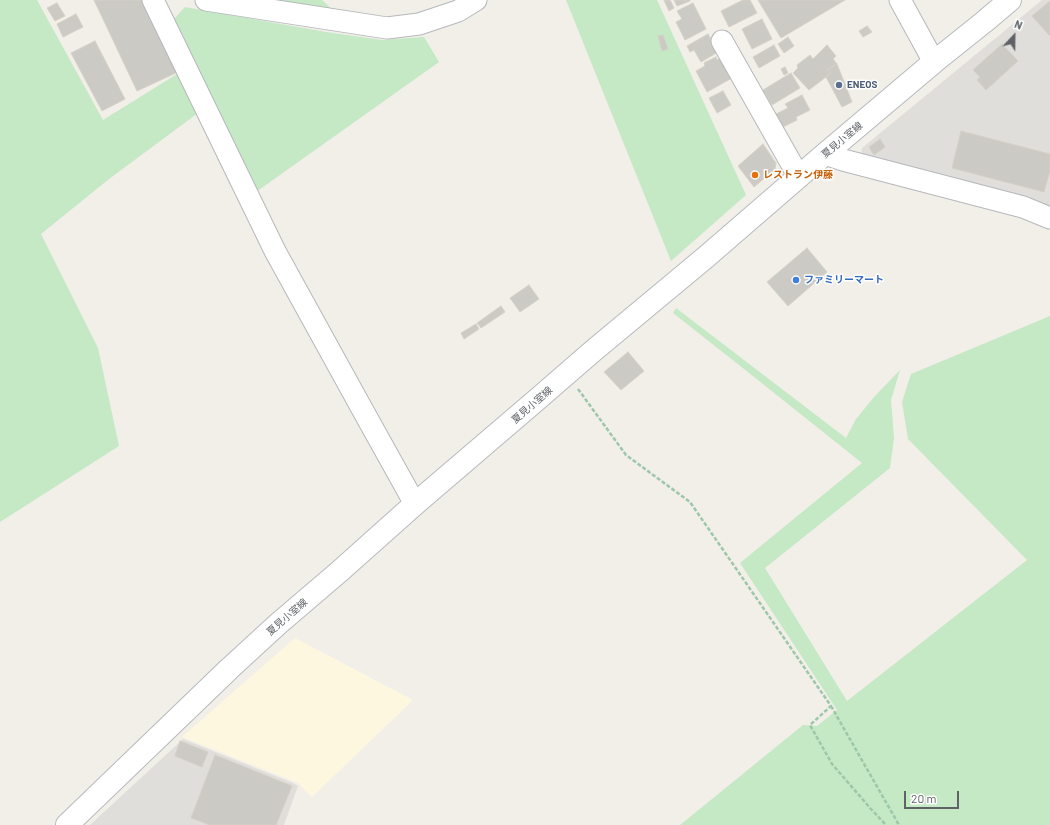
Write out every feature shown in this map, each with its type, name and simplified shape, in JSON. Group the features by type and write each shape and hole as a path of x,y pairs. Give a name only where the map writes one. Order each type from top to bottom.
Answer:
{"main road":[{"name":"夏見小室線","path":"68,825 229,669 415,504 825,154 1010,0"}],"street":[{"path":"153,0 275,251 415,504"},
{"path":"206,0 387,28 419,24 458,12 476,0"},
{"path":"900,0 934,62"},
{"path":"722,41 798,177"},
{"path":"825,154 843,160 1024,206 1050,218"}],"path":[{"path":"566,375 579,389 626,456 690,502 831,706 899,825"},
{"path":"831,706 810,725 832,764 871,810 886,825"}],"shaded area":[{"path":"1042,0 1050,0 1050,208 861,157 862,148"},
{"path":"295,638 413,700 312,797 298,783 182,737"},
{"path":"183,739 298,786 284,825 90,825"}],"green space":[{"path":"0,0 37,0 103,120 177,74 198,113 109,179 41,234 98,348 119,446 0,522"},
{"path":"267,0 322,0 335,12"},
{"path":"566,0 657,0 746,195 671,261"},
{"path":"185,7 326,32 382,40 424,37 439,62 256,192 172,21"},
{"path":"676,308 846,438 856,419 874,397 900,370 891,400 894,438 890,468 765,568 847,701 1027,560 908,439 902,402 911,374 1050,316 1050,825 680,825 803,725 817,726 837,710 740,563 862,463 673,313"}],"building":[{"path":"94,0 144,0 178,72 137,91"},
{"path":"664,0 670,0 674,8 669,11"},
{"path":"674,0 690,0 690,1 677,6"},
{"path":"743,0 750,0 757,13 729,27 721,11"},
{"path":"758,0 845,0 781,38"},
{"path":"1050,1 1050,35 1049,35 1032,16"},
{"path":"57,3 65,16 55,21 47,8"},
{"path":"693,3 706,29 685,40 676,22 682,19 677,11"},
{"path":"76,14 83,27 63,37 57,24"},
{"path":"762,19 772,39 752,49 742,29"},
{"path":"867,26 872,32 863,37 859,31"},
{"path":"708,34 718,52 701,62 694,50 690,52 687,46"},
{"path":"663,35 668,49 662,51 658,36"},
{"path":"788,37 794,46 784,53 778,44"},
{"path":"95,41 125,99 102,111 71,53"},
{"path":"1002,44 1018,61 986,90 977,80 980,77 973,70"},
{"path":"774,45 780,56 759,68 753,57"},
{"path":"827,45 836,56 833,59 837,64 827,70 831,73 809,90 793,73 798,68 797,65 810,55 813,59"},
{"path":"716,57 717,60 721,58 732,78 707,92 696,71 705,66 704,63"},
{"path":"837,64 852,102 842,107 826,77 831,73 827,70"},
{"path":"785,67 788,73 784,75 781,69"},
{"path":"791,73 800,88 772,105 763,90"},
{"path":"723,91 731,105 717,113 709,98"},
{"path":"802,95 810,110 796,117 797,120 783,127 776,114 788,108 785,104"},
{"path":"961,131 1050,154 1050,171 1044,192 952,168"},
{"path":"880,139 885,147 874,155 869,147"},
{"path":"763,144 776,163 775,169 754,187 738,166"},
{"path":"807,248 827,272 788,306 767,282"},
{"path":"529,285 539,299 520,312 510,298"},
{"path":"501,306 505,312 481,328 477,323"},
{"path":"476,324 479,329 464,339 461,333"},
{"path":"628,352 644,371 621,390 604,372"},
{"path":"180,741 208,752 202,767 175,756"},
{"path":"215,755 292,786 276,825 210,825 191,818"}],"place":[{"name":"ENEOS","path":"839,85"},
{"name":"レストラン伊藤","path":"755,175"},
{"name":"ファミリーマート","path":"796,280"}]}
